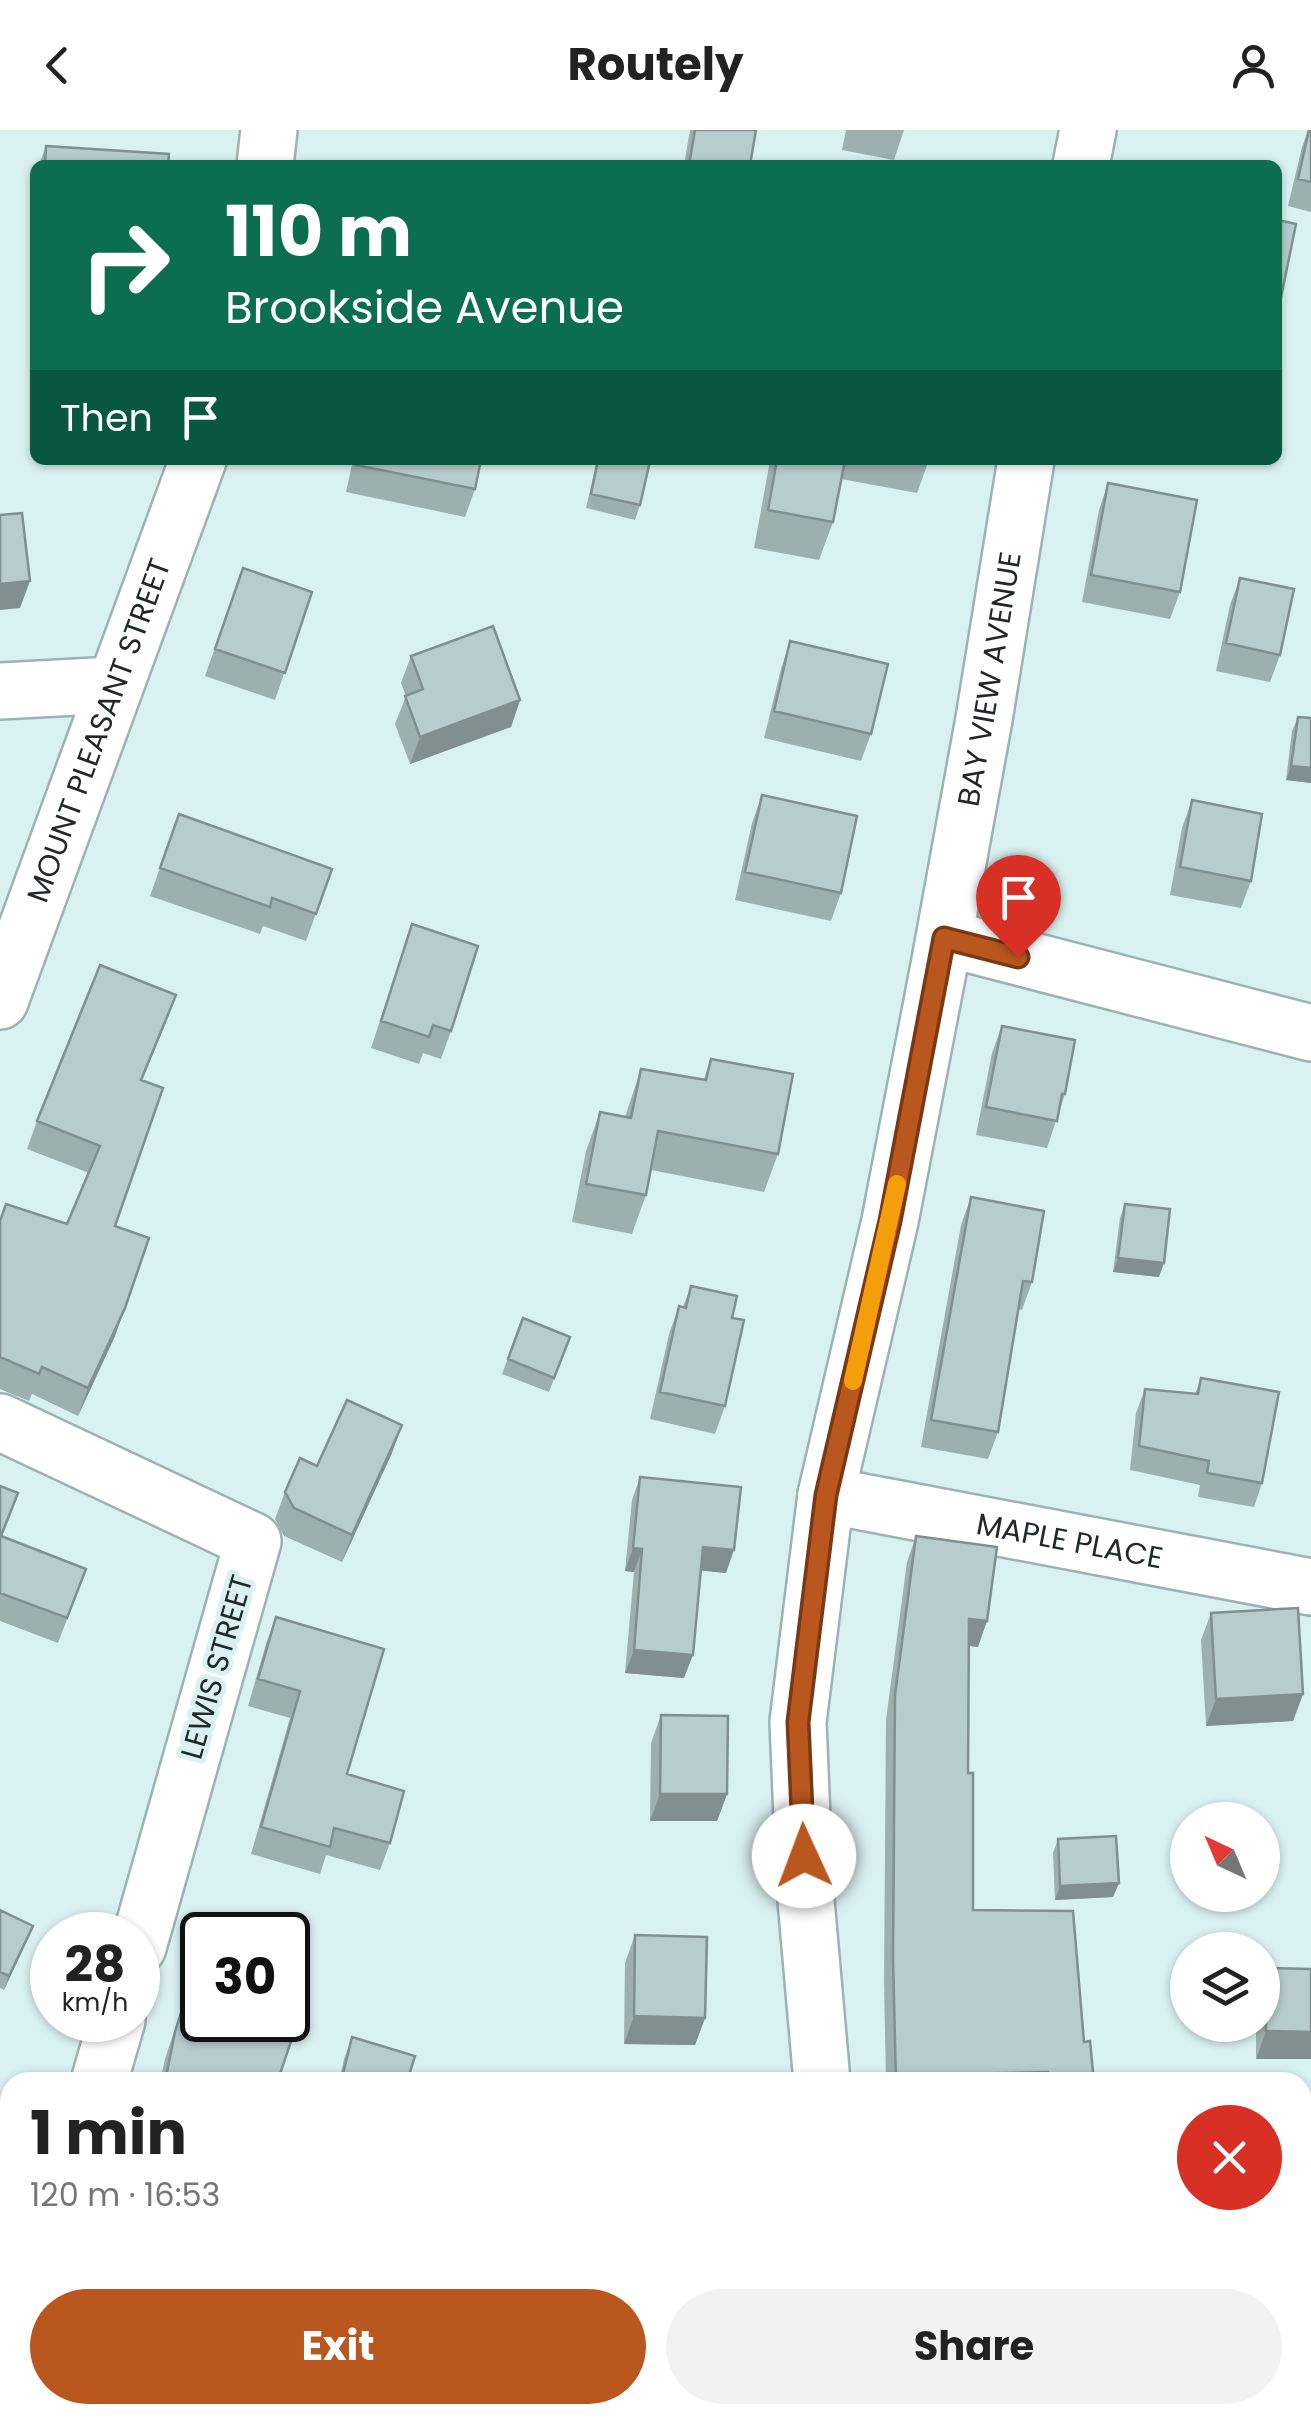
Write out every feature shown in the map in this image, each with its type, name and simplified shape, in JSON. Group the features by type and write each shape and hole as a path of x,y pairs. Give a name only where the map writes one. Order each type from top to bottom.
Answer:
{"street":[{"path":"265,160 269,130"},
{"path":"1082,160 1088,130"},
{"name":"MOUNT PLEASANT STREET","path":"0,1000 196,465"},
{"name":"BAY VIEW AVENUE","path":"821,2072 805,1889 798,1722 826,1495 890,1221 984,719 1025,465"},
{"path":"0,691 114,686"},
{"path":"944,938 1311,1033"},
{"name":"LEWIS STREET","path":"0,1422 253,1541 148,1912"},
{"name":"MAPLE PLACE","path":"826,1495 1311,1587"},
{"path":"102,2072 110,2042"}],"building":[{"path":"695,130 756,130 751,160 690,160"},
{"path":"1311,130 1311,182 1298,179"},
{"path":"46,146 169,154 168,160 45,160"},
{"path":"1282,221 1296,224 1282,292"},
{"path":"356,465 480,465 475,489"},
{"path":"597,465 649,465 640,505 591,494"},
{"path":"776,465 844,465 833,522 768,510"},
{"path":"1108,483 1197,500 1180,592 1091,575"},
{"path":"22,513 30,581 0,584 0,515"},
{"path":"243,568 312,592 285,673 215,649"},
{"path":"1240,578 1294,589 1280,655 1226,643"},
{"path":"493,626 520,700 420,737 405,696 423,689 411,656"},
{"path":"790,641 888,664 871,734 774,711"},
{"path":"1298,717 1311,718 1311,768 1291,766"},
{"path":"762,795 857,816 841,893 745,872"},
{"path":"1192,800 1262,814 1251,881 1180,867"},
{"path":"179,814 332,869 316,914 272,898 270,907 160,868"},
{"path":"412,924 478,946 451,1031 433,1025 429,1037 381,1021"},
{"path":"100,965 176,995 141,1080 163,1088 115,1226 149,1238 125,1308 88,1388 42,1367 39,1374 0,1357 0,1221 6,1204 67,1224 100,1146 37,1121"},
{"path":"1002,1026 1075,1040 1057,1121 986,1107"},
{"path":"711,1059 793,1074 778,1154 658,1131 646,1195 586,1184 600,1112 631,1118 641,1069 706,1080"},
{"path":"971,1197 1044,1211 1032,1282 1023,1281 998,1432 931,1420"},
{"path":"1125,1204 1170,1209 1164,1263 1118,1258"},
{"path":"691,1286 737,1296 732,1318 744,1320 725,1406 660,1392 679,1306 686,1308"},
{"path":"523,1318 570,1337 554,1378 508,1359"},
{"path":"1201,1378 1279,1392 1262,1483 1207,1473 1209,1461 1139,1446 1145,1389 1198,1394"},
{"path":"347,1400 402,1425 352,1535 294,1508 285,1492 300,1458 317,1466"},
{"path":"640,1477 741,1487 734,1550 703,1547 693,1655 634,1650 642,1549 633,1548"},
{"path":"0,1486 18,1493 1,1536 86,1569 67,1618 0,1593"},
{"path":"916,1536 997,1547 987,1621 969,1619 968,1773 973,1773 973,1910 1073,1911 1084,2042 1090,2041 1093,2072 896,2072 895,1695"},
{"path":"1298,1608 1303,1694 1216,1699 1211,1613"},
{"path":"276,1617 384,1649 347,1774 404,1791 390,1843 334,1828 330,1847 261,1827 300,1691 258,1679"},
{"path":"661,1715 728,1716 727,1794 660,1794"},
{"path":"1116,1836 1119,1883 1060,1886 1058,1839"},
{"path":"0,1910 30,1925 30,1932 9,1976 0,1972"},
{"path":"635,1935 707,1937 705,2018 634,2016"},
{"path":"1280,1968 1311,1969 1311,2032 1280,2031"},
{"path":"180,2016 180,2042 291,2042 281,2072 167,2072"},
{"path":"352,2037 415,2056 410,2072 343,2072"}],"slow traffic":[{"path":"853,1381 897,1184"}],"route":[{"path":"804,1856 798,1722 826,1495 890,1221 944,938 1018,957"}]}
